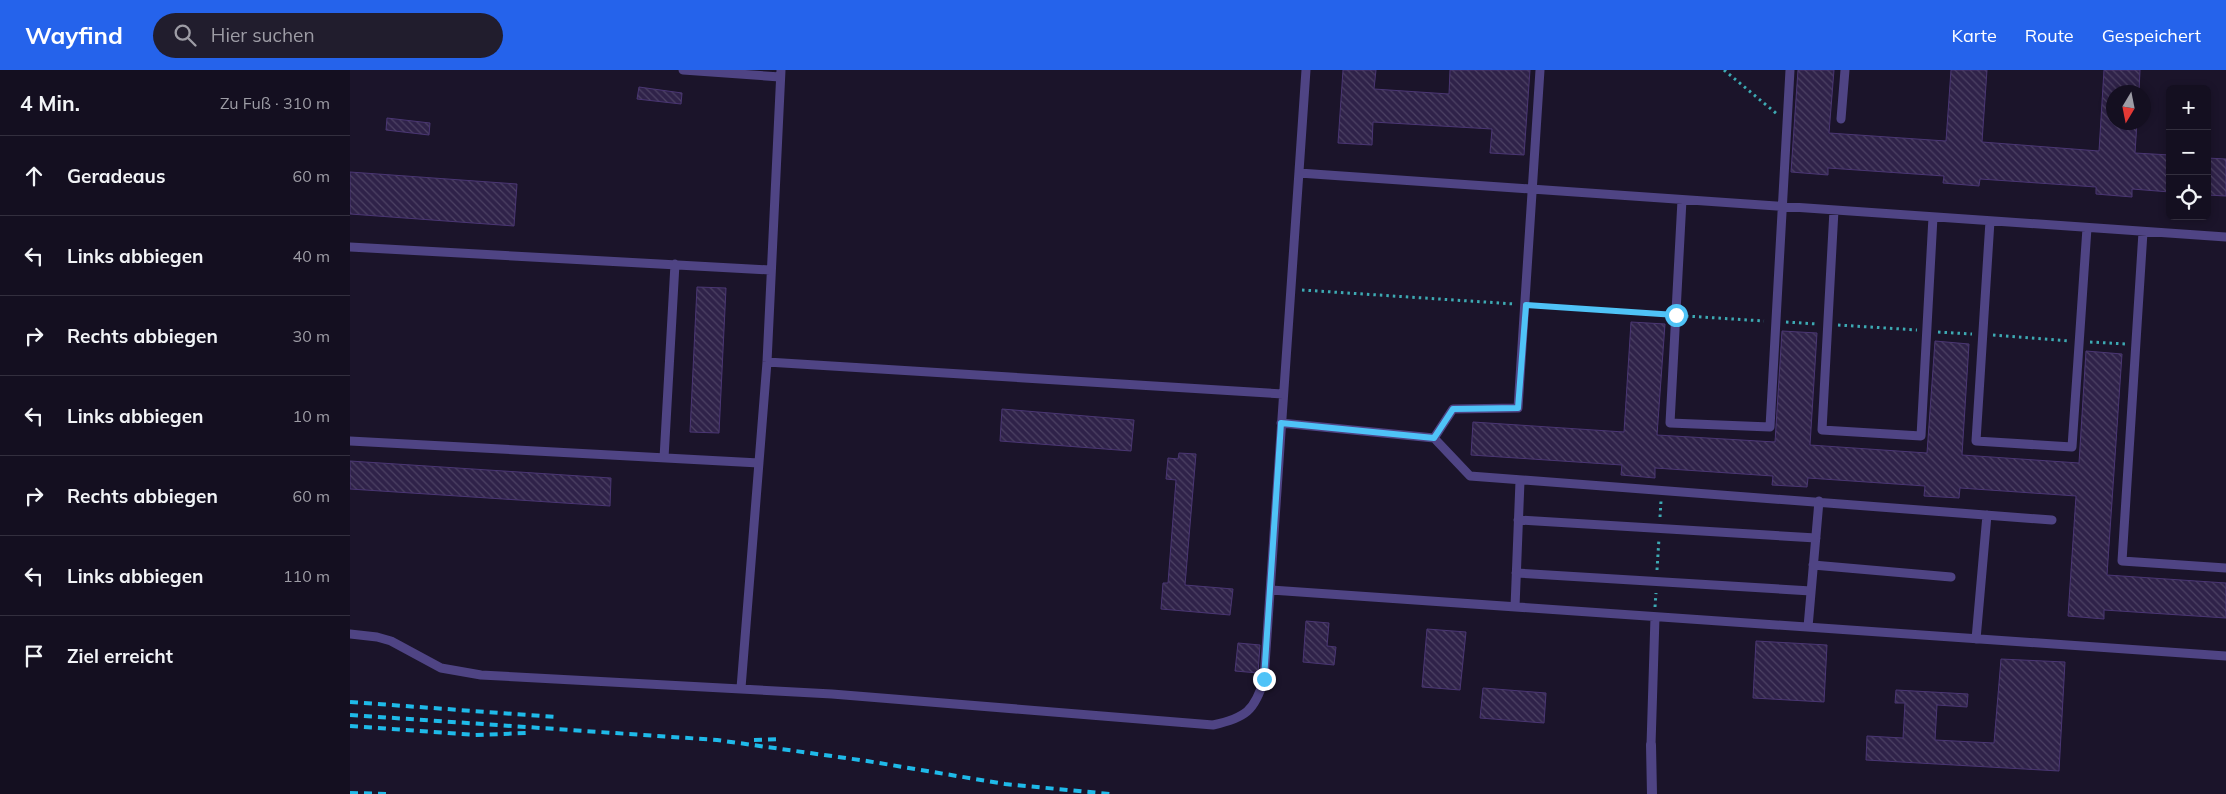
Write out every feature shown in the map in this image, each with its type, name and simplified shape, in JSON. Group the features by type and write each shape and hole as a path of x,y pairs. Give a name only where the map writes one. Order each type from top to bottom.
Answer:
{"street":[{"path":"1651,745 1652,794"}],"lane":[{"path":"683,70 781,74 767,362 741,688"},
{"path":"350,634 377,637 391,641 441,668 460,673 741,688 1213,725 1233,721 1248,711 1259,698 1264,679 1306,70"},
{"path":"1434,438 1453,409 1518,408 1540,70"},
{"path":"1682,200 1670,423 1770,427 1790,70"},
{"path":"1841,119 1845,70"},
{"path":"1300,173 2226,237"},
{"path":"1834,210 1822,430 1921,436 1933,217"},
{"path":"1990,221 1976,441 2072,448 2087,228"},
{"path":"2143,232 2122,561 2226,568"},
{"path":"350,247 770,270"},
{"path":"664,458 675,264"},
{"path":"767,362 1283,394"},
{"path":"1281,423 1434,438 1470,476 2052,520"},
{"path":"350,441 759,463"},
{"path":"1515,607 1520,481"},
{"path":"1808,627 1819,501"},
{"path":"1976,639 1987,515"},
{"path":"1518,520 1816,538"},
{"path":"1813,566 1951,577"},
{"path":"1516,572 1811,591"},
{"path":"1271,590 2226,656"},
{"path":"1651,745 1655,617"}],"path":[{"path":"1724,70 1787,122"},
{"path":"1290,290 2137,345"},
{"path":"1655,617 1662,490"}],"building":[{"path":"1343,70 1376,70 1374,89 1449,94 1450,70 1530,70 1524,155 1490,153 1492,129 1373,122 1372,145 1338,143"},
{"path":"1798,70 1834,70 1829,133 1946,141 1951,70 1987,70 1982,142 2099,151 2104,70 2140,70 2139,85 2106,85 2106,130 2136,130 2135,153 2166,155 2166,192 2132,189 2132,197 2096,194 2096,187 1980,179 1979,186 1943,183 1944,176 1828,168 1828,175 1791,172"},
{"path":"639,87 682,93 681,104 637,99"},
{"path":"387,118 430,123 429,135 386,130"},
{"path":"2211,158 2226,159 2226,196 2211,195"},
{"path":"350,172 517,184 514,226 350,214"},
{"path":"697,287 726,288 719,433 690,432"},
{"path":"1631,322 1665,324 1657,435 1775,442 1782,331 1817,333 1810,445 1927,453 1935,341 1969,344 1962,455 2079,463 2086,351 2122,354 2107,575 2226,583 2226,618 2104,610 2104,619 2068,616 2076,496 1960,488 1959,498 1924,496 1925,486 1808,478 1807,487 1772,485 1773,476 1655,468 1655,478 1621,475 1622,465 1471,455 1473,422 1624,432"},
{"path":"1002,409 1134,420 1131,451 1000,441"},
{"path":"1179,453 1196,454 1185,585 1233,589 1230,615 1161,609 1163,583 1168,583 1176,480 1166,479 1168,458 1178,459"},
{"path":"350,461 611,478 610,506 350,489"},
{"path":"1306,621 1329,623 1327,646 1336,647 1334,665 1303,662"},
{"path":"1427,629 1466,632 1460,690 1422,687"},
{"path":"1756,641 1827,645 1824,702 1753,698"},
{"path":"1238,643 1260,645 1258,673 1235,671"},
{"path":"2001,659 2065,662 2059,771 1866,760 1867,736 1903,738 1905,703 1895,703 1896,690 1968,694 1967,707 1937,705 1935,740 1994,743"},
{"path":"1483,688 1546,693 1544,723 1480,718"}],"railway":[{"path":"350,702 556,717"},
{"path":"350,715 717,740 867,761 1005,784 1110,794"},
{"path":"350,726 475,735 527,733"},
{"path":"754,740 781,739"},
{"path":"350,793 389,794"}],"route":[{"path":"1264,679 1281,423 1379,431 1434,438 1453,409 1518,408 1526,305 1676,315"}]}
